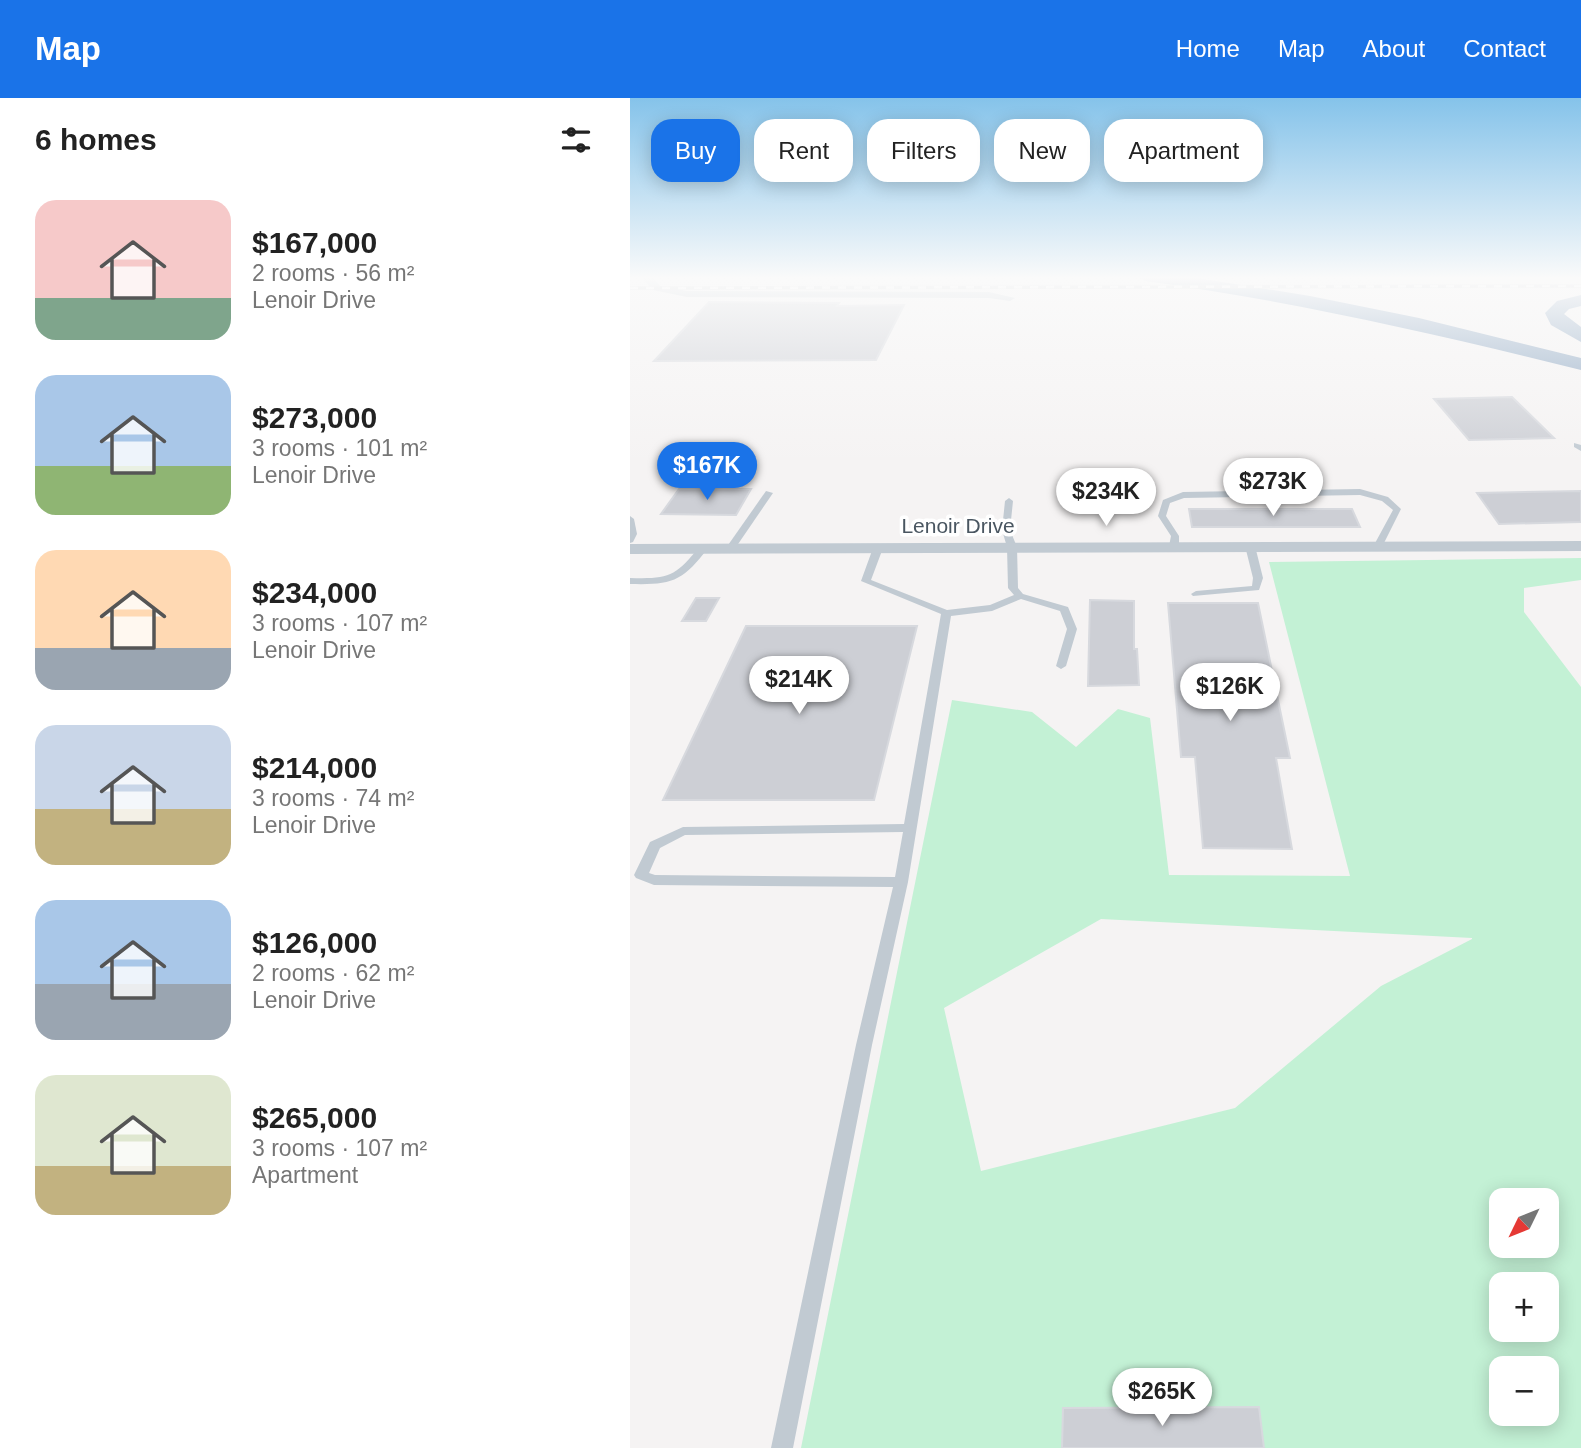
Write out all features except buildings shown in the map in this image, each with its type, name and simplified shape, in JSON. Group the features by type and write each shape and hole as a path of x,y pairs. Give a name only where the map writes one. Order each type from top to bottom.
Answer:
{"highway":[{"path":"1484,339 1581,364"},
{"path":"1549,339 1581,348"}],"street":[{"name":"Lenoir Drive","path":"630,549 1581,546"}],"lane":[{"path":"1174,546 1175,536 1162,516 1166,502 1184,495 1360,492 1385,499 1397,509 1395,519 1383,532 1379,545"},
{"path":"731,548 769,493"},
{"path":"1009,501 1006,530 1012,547 1013,588 1020,596 1064,609 1072,629 1061,666"},
{"path":"630,519 633,534 630,540"},
{"path":"1196,594 1255,588 1258,578 1250,546"},
{"path":"630,581 672,579 685,571 703,548"},
{"path":"878,548 866,581 946,613 992,608 1020,596"},
{"path":"782,1448 864,1045 901,882 946,613"},
{"path":"901,882 654,880 641,875 655,845 682,831 910,828"}],"green space":[{"path":"1581,558 1581,580 1524,588 1524,612 1581,687 1581,1448 801,1448 952,700 1032,712 1076,747 1118,709 1150,718 1169,875 1350,876 1269,562","holes":["1101,919 1472,938 1472,939 1381,986 1235,1108 981,1171 944,1008"]}]}
